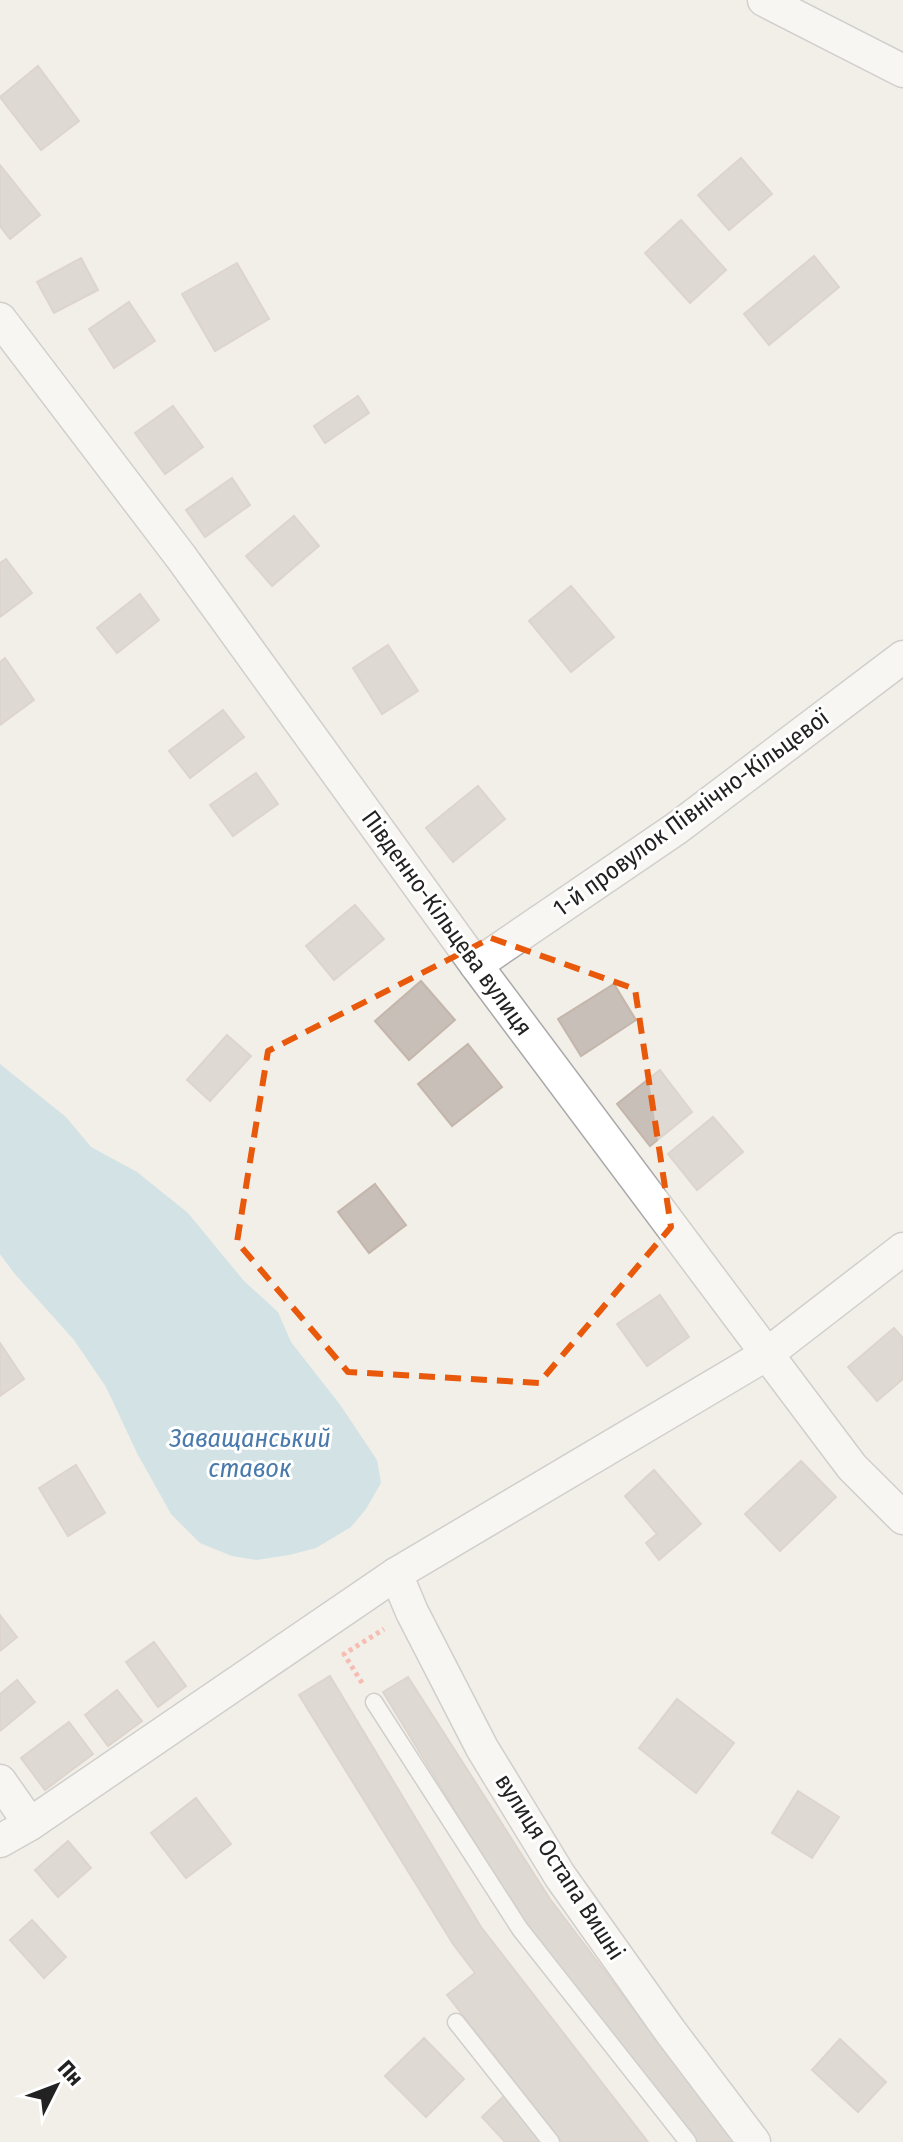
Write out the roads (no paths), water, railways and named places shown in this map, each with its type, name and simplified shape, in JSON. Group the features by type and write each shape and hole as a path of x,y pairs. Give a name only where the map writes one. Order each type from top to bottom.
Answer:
{"street":[{"path":"764,0 903,71"},
{"name":"Південно-Кільцева вулиця","path":"0,319 181,557 476,965 852,1467 903,1518"},
{"name":"1-й провулок Північно-Кільцевої","path":"476,965 677,828 903,657"},
{"path":"0,1841 30,1824 396,1574 767,1354 903,1249"},
{"name":"вулиця Остапа Вишні","path":"396,1574 412,1612 482,1748 560,1876 670,2031 754,2142"},
{"path":"0,1781 30,1824"}],"lane":[{"path":"374,1702 520,1929 688,2142"},
{"path":"456,2022 551,2142"}],"water":[{"name":"Заващанський ставок","path":"0,1064 66,1117 91,1147 137,1172 188,1213 244,1281 278,1312 291,1342 341,1406 377,1460 381,1483 351,1527 316,1548 256,1560 232,1556 200,1543 171,1514 137,1453 106,1387 74,1340 0,1254"}]}
